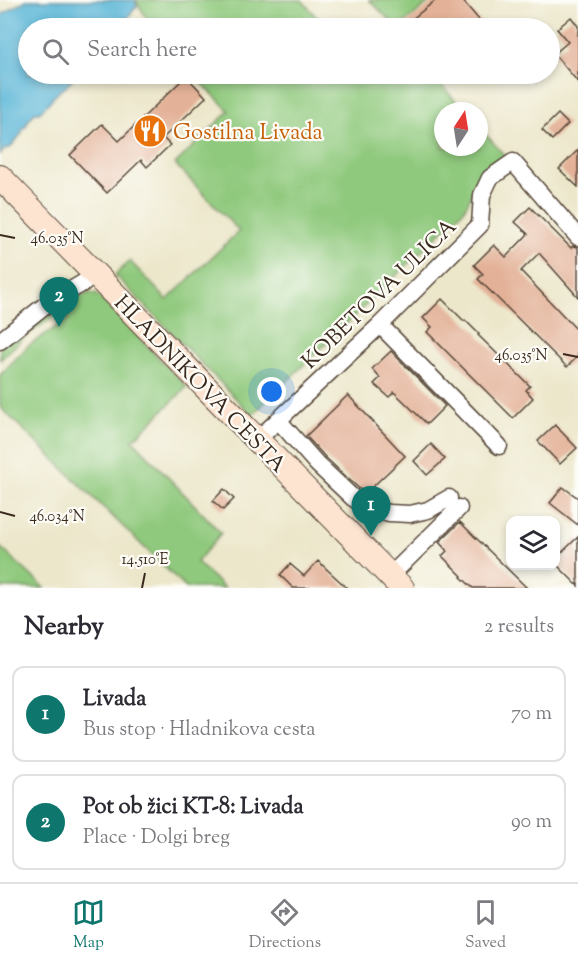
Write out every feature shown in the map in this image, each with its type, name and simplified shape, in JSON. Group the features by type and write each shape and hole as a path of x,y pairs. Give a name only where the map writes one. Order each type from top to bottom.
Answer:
{"main road":[{"name":"HLADNIKOVA CESTA","path":"6,183 396,582"}],"street":[{"name":"KOBETOVA ULICA","path":"257,440 380,325 480,225 482,195 490,178 513,162 578,237"},
{"path":"0,341 44,306 88,280 94,274"},
{"path":"380,325 499,446"},
{"name":"HLADNIKOVA CESTA","path":"278,420 317,464 353,498 369,509 410,514 454,503 396,582"}],"green space":[{"path":"136,0 302,0 317,18 146,18"},
{"path":"369,0 432,0 410,18 388,18"},
{"path":"203,84 440,84 457,102 434,102 434,156 488,156 488,137 507,158 481,175 464,210 252,415 115,275 130,261 167,300 239,231 175,164 229,111"},
{"path":"90,293 97,295 187,387 133,440 221,533 197,562 224,588 186,588 0,407 0,375 28,346 68,319 66,316 71,311 77,297"},
{"path":"57,306 59,307 57,314 23,338 0,360 0,348"},
{"path":"0,547 45,588 0,588"}],"water":[{"path":"26,0 135,0 137,6 128,18 18,18 18,84 68,84 43,109 35,112 10,148 5,149 0,155 0,17"}],"building":[{"path":"436,0 462,0 477,18 414,18"},
{"path":"571,17 578,26 578,82 560,61 560,49 568,42 560,33 560,26"},
{"name":"Gostilna Livada","path":"178,84 194,84 206,97 163,138 170,145 147,167 141,160 107,193 70,155 102,124 119,141"},
{"path":"558,114 568,124 552,140 542,130"},
{"path":"578,150 578,187 559,169"},
{"path":"530,207 571,248 578,247 578,297 539,253 521,271 578,331 578,356 567,367 478,279 483,274 474,265 494,245 506,257 528,234 515,222"},
{"path":"442,299 530,386 526,390 533,398 513,418 427,332 432,327 423,318"},
{"path":"391,351 445,406 427,424 394,392 389,397 374,384 380,378 372,369"},
{"path":"348,395 405,456 365,494 306,436"},
{"path":"555,425 577,448 560,464 538,441"},
{"path":"431,444 445,459 427,475 414,461"},
{"path":"563,487 578,498 578,525 550,503"},
{"path":"224,489 234,499 223,510 213,501"},
{"path":"460,522 506,567 506,570 527,588 473,588 442,556 447,551 439,542"},
{"path":"578,537 578,586 560,568 560,554"},
{"path":"318,561 347,588 293,588 280,575 290,564 304,576"}],"place":[{"name":"Gostilna Livada","path":"150,131"},
{"name":"Pot ob žici KT-8: Livada","path":"59,327"},
{"name":"Livada","path":"371,536"}]}
